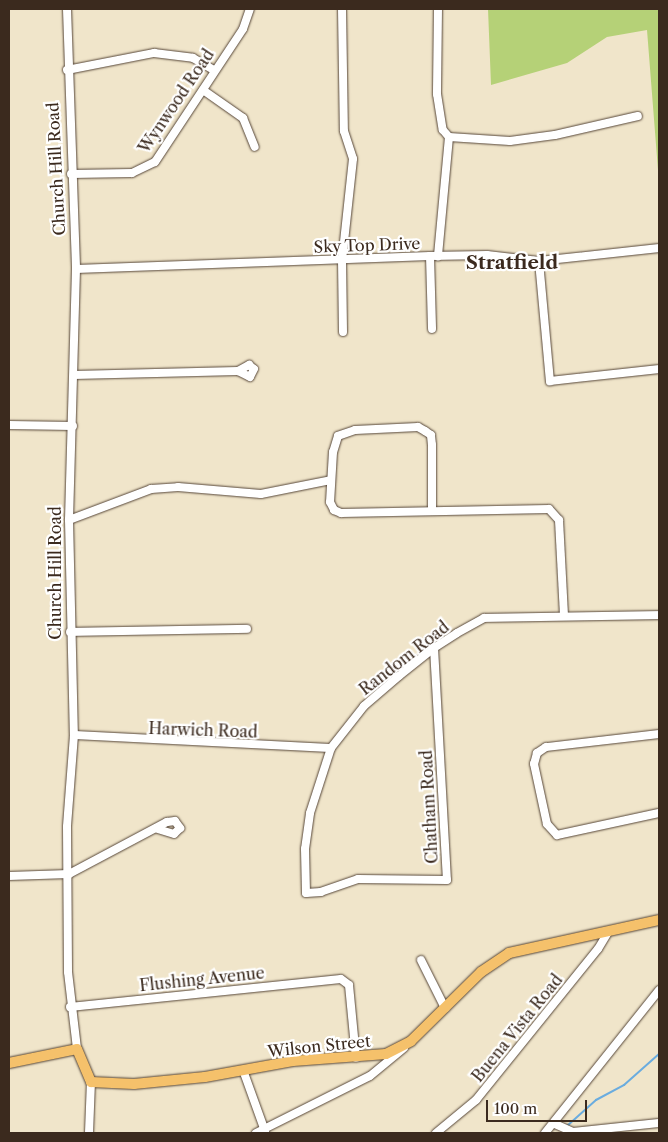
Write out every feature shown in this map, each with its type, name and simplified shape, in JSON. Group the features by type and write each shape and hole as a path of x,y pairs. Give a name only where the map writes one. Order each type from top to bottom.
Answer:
{"main road":[{"name":"Wilson Street","path":"92,1082 157,1082 293,1061 356,1058 386,1054 411,1042 481,972 509,953 659,920"},
{"path":"9,1063 77,1049"},
{"name":"Church Hill Road","path":"77,1049 92,1082"}],"street":[{"name":"Church Hill Road","path":"67,9 67,70 76,268 69,520 70,632 74,735 67,796 70,1007 77,1049"},
{"name":"Wynwood Road","path":"71,174 132,174 155,162 203,90 214,70 243,29 250,9"},
{"path":"342,9 344,131 353,158 342,260 343,332"},
{"path":"438,9 437,94 443,130 449,137 510,141 555,135 638,116"},
{"path":"67,70 154,53 193,58 214,70"},
{"path":"203,90 243,118 255,147"},
{"path":"432,329 434,256 449,137"},
{"name":"Sky Top Drive","path":"76,268 487,255 539,261 659,248"},
{"path":"539,261 550,381 659,369"},
{"path":"74,375 238,371"},
{"path":"9,426 73,426"},
{"path":"432,511 431,435 418,427 355,430 338,436 334,444 330,502 334,510 341,513 354,516 432,511 549,509 560,520 564,615"},
{"path":"69,520 152,489 178,487 261,494 331,480"},
{"name":"Random Road","path":"306,893 305,850 310,813 331,748 364,706 434,648 484,618 564,615 659,615"},
{"path":"70,632 247,629"},
{"name":"Chatham Road","path":"306,893 321,892 358,879 447,880 434,648"},
{"path":"659,734 546,747 537,753 534,764 546,824 557,835 659,813"},
{"name":"Harwich Road","path":"74,735 331,748"},
{"path":"9,876 69,874 134,838 158,829"},
{"name":"Buena Vista Road","path":"436,1133 460,1116 482,1093 598,949 610,931"},
{"path":"421,960 445,1008"},
{"name":"Flushing Avenue","path":"70,1007 337,978 347,981 349,985 356,1058"},
{"path":"544,1133 558,1125 659,990"},
{"path":"256,1133 265,1131 370,1076 411,1042"},
{"path":"243,1070 265,1131"},
{"name":"Church Hill Road","path":"89,1133 92,1082"},
{"path":"558,1125 573,1132 659,1123"}],"green space":[{"path":"488,9 659,9 659,183 647,30 607,37 567,63 491,85"}],"waterway":[{"path":"567,1126 596,1100 624,1085 659,1054"}],"district":[{"name":"Stratfield","path":"512,263"}]}
